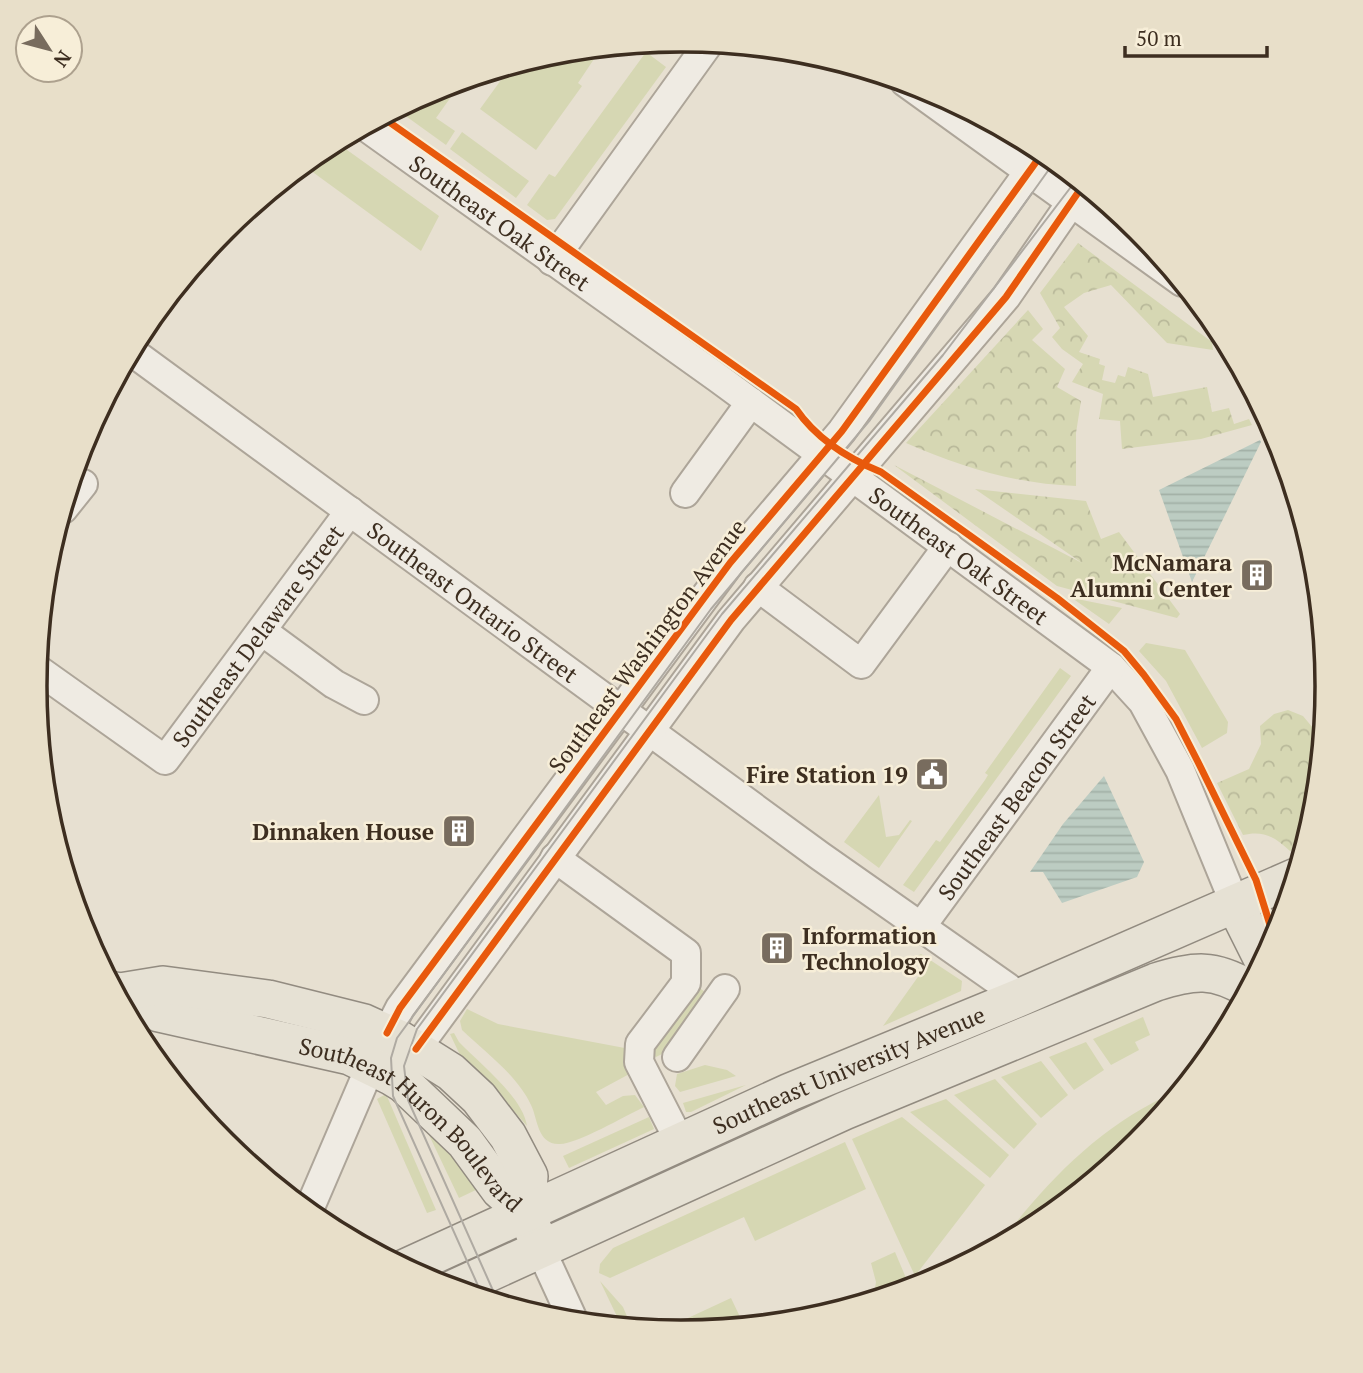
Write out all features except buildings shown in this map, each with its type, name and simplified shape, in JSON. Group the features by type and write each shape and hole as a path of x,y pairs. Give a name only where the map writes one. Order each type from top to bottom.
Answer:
{"main road":[{"name":"Southeast University Avenue","path":"417,1262 790,1092 1021,998 1241,916 1283,886"},
{"path":"1073,1018 1143,968 1197,943 1241,916 1274,910"},
{"name":"Southeast Oak Street","path":"1241,916 1258,950"},
{"name":"Southeast University Avenue","path":"467,1283 844,1111 1156,982 1187,972 1211,972 1241,985"},
{"name":"Southeast Huron Boulevard","path":"128,997 159,1013 268,1035 350,1056 391,1049 451,1072 470,1090 508,1136 529,1176 526,1213"},
{"name":"Southeast Huron Boulevard","path":"391,1049 404,1084 465,1142 500,1190 526,1213"},
{"path":"526,1213 540,1248"}],"street":[{"path":"552,261 702,53"},
{"path":"980,127 1036,162 1130,238"},
{"name":"Southeast Oak Street","path":"373,132 751,402 1111,667 1143,702 1180,770 1241,916"},
{"name":"Southeast Washington Avenue","path":"391,1049 400,1007 730,563 822,455 1036,162"},
{"name":"Southeast Washington Avenue","path":"313,1203 391,1049 555,858 758,587 1006,297 1078,194"},
{"name":"Southeast Ontario Street","path":"139,357 920,928 1021,998"},
{"path":"685,493 751,402"},
{"path":"79,489 83,484"},
{"name":"Southeast Delaware Street","path":"48,676 165,760 350,511"},
{"path":"758,587 861,664 948,546"},
{"path":"262,631 334,684 364,700"},
{"name":"Southeast Beacon Street","path":"920,928 1111,667"},
{"path":"555,858 686,953 686,983 640,1044 639,1062 680,1142"},
{"path":"677,1057 725,989"},
{"path":"540,1248 569,1311"}],"green space":[{"path":"645,54 666,67 555,219 547,220 527,205 549,174 555,177"},
{"path":"594,59 578,83 582,86 536,150 480,109 502,79 558,64"},
{"path":"451,96 436,118 455,131 446,145 406,116"},
{"path":"462,132 529,181 516,198 450,149"},
{"path":"345,149 439,216 421,251 312,171"},
{"path":"1078,243 1212,342 1213,350 1167,343 1111,285 1084,293 1064,307 1088,336 1079,352 1100,359 1099,364 1105,366 1102,380 1115,383 1118,375 1125,377 1128,367 1148,374 1153,397 1207,387 1212,412 1229,408 1234,424 1249,419 1252,425 1201,439 1122,449 1120,421 1099,419 1103,394 1072,382 1083,364 1062,349 1052,337 1060,328 1040,293"},
{"path":"1028,310 1043,329 1032,340 1065,369 1057,387 1081,401 1076,433 1076,486 1032,482 989,473 906,443"},
{"path":"894,465 1082,563 975,489 1086,501 1101,539 1119,532 1180,614 1177,618 1057,586"},
{"path":"1072,598 1122,608 1109,624"},
{"path":"1146,643 1185,650 1228,722 1227,733 1202,748 1166,681 1139,651"},
{"path":"1060,668 1071,676 914,892 903,885 936,840 940,842 985,780 988,775 985,773"},
{"path":"1288,710 1303,716 1314,729 1304,810 1294,849 1290,851 1268,836 1257,833 1243,835 1217,783 1249,769 1261,744 1260,726 1274,714"},
{"path":"879,795 886,837 899,835 910,820 912,821 879,868 844,842"},
{"path":"921,954 962,981 961,991 883,1026 925,967 913,958"},
{"path":"697,986 709,995 668,1051 656,1057 652,1054 654,1042"},
{"path":"467,1009 498,1024 630,1049 633,1072 596,1092 606,1105 623,1096 635,1095 644,1107 568,1143 552,1143 543,1136 531,1105 518,1084 462,1030 460,1021"},
{"path":"1143,1017 1150,1035 1135,1042 1139,1050 1111,1065 1093,1039"},
{"path":"454,1033 459,1042 509,1092 524,1115 527,1126 481,1074 460,1055 450,1034"},
{"path":"1086,1042 1104,1070 1074,1090 1049,1057"},
{"path":"1041,1061 1068,1095 1041,1118 1001,1077"},
{"path":"705,1065 727,1070 736,1076 680,1092 675,1086 677,1074"},
{"path":"995,1079 1037,1124 1014,1149 954,1095"},
{"path":"746,1085 691,1112 686,1112 683,1103"},
{"path":"386,1094 436,1210 427,1213 377,1099"},
{"path":"1164,1097 1100,1163 1068,1190 1012,1228 1071,1162 1092,1143"},
{"path":"946,1099 1009,1155 990,1178 910,1112"},
{"path":"418,1112 480,1188 459,1198"},
{"path":"649,1117 654,1129 569,1168 563,1156"},
{"path":"902,1117 985,1185 916,1275 915,1276 852,1139"},
{"path":"845,1142 866,1189 755,1241 744,1217 610,1278 599,1273 600,1264 613,1248"},
{"path":"895,1252 906,1279 875,1290 876,1282 871,1263"},
{"path":"600,1281 623,1307 628,1318 617,1317"},
{"path":"731,1298 740,1317 723,1319 682,1321"}],"shaded area":[{"path":"1260,440 1261,442 1192,582 1159,490"},
{"path":"1104,776 1144,862 1137,877 1062,903 1043,872 1030,872 1063,824"}],"tram line":[{"path":"479,1287 393,1096 391,1058 397,1038 711,609 870,420 1049,170"},
{"path":"494,1292 408,1100 404,1066 417,1029 722,614 943,355 1072,186"}],"cycle path":[{"path":"391,123 796,409 804,420 834,447 881,472 1057,598 1124,651 1176,719 1256,880 1269,923"},
{"path":"387,1033 400,1008 730,563 842,431 1037,161"},
{"path":"416,1049 731,620 1006,297 1079,192"}],"place":[{"name":"McNamara Alumni Center","path":"1257,575"},
{"name":"Fire Station 19","path":"932,774"},
{"name":"Dinnaken House","path":"459,831"},
{"name":"Information Technology","path":"777,948"}]}
